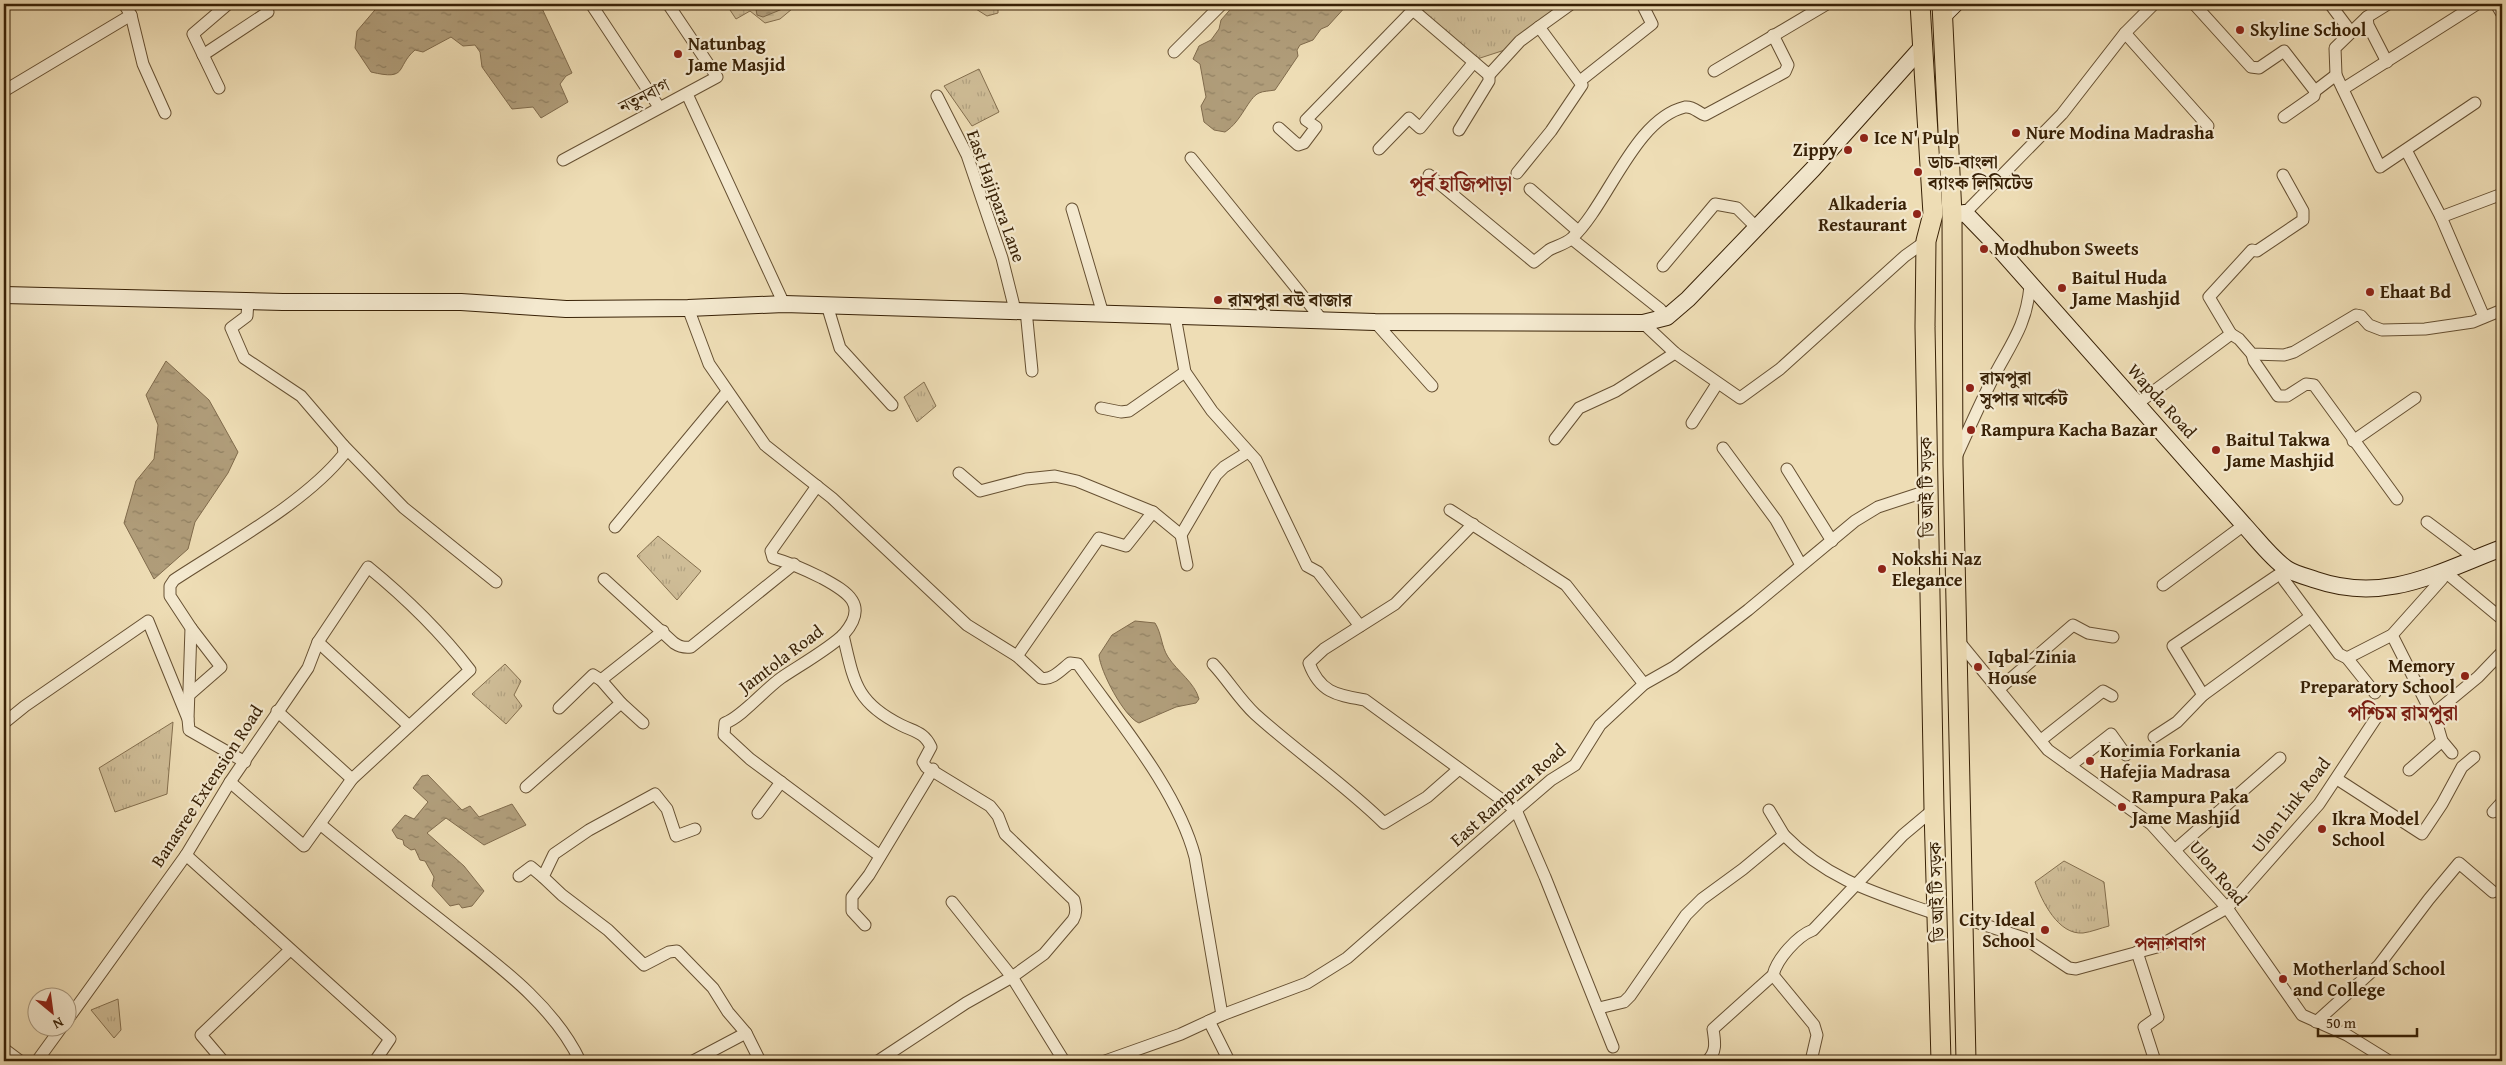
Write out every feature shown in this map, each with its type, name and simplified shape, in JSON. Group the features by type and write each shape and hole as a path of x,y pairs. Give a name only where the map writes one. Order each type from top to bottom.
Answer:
{"main road":[{"name":"ডি আই টি সড়ক","path":"1920,4 1933,214 1926,241 1927,491 1941,1061"},
{"name":"ডি আই টি সড়ক","path":"1947,8 1958,214 1953,464 1966,1061"},
{"path":"1933,214 1958,214"},
{"path":"1939,945 1964,944"}],"street":[{"path":"124,4 131,15 143,64 164,113"},
{"path":"219,88 193,34 228,4"},
{"path":"591,4 659,107"},
{"name":"নতুনবাগ","path":"563,160 717,76 668,4"},
{"path":"1174,52 1222,4"},
{"path":"1459,130 1489,81 1489,75 1520,41 1571,4"},
{"path":"1580,81 1652,24 1642,4"},
{"path":"1714,71 1827,4"},
{"path":"1958,214 2062,114 2125,33 2154,4"},
{"path":"2194,4 2251,67 2260,68 2284,51 2315,91"},
{"path":"2330,4 2351,32"},
{"path":"2388,4 2366,17 2335,48 2336,75 2380,167 2475,103"},
{"path":"2343,88 2477,4"},
{"path":"2496,4 2502,14"},
{"path":"1279,128 1298,145 1304,142 1316,127 1306,120 1413,10 1489,75"},
{"path":"203,55 268,12"},
{"path":"4,91 131,15"},
{"path":"2366,17 2368,25 2387,62"},
{"path":"1517,173 1551,131 1582,85 1539,27"},
{"path":"2125,33 2208,126"},
{"path":"1429,175 1534,262 1549,250 1575,235 1604,198 1624,160 1652,128 1667,116 1685,107 1697,109 1705,115 1785,72 1788,65 1773,35"},
{"path":"4,295 248,301 461,302 566,309 688,308 784,304 1323,321 1643,323 1667,317 1688,299 1813,168 1924,45"},
{"path":"1380,149 1409,118 1420,128 1474,62"},
{"path":"2284,117 2314,96 2315,91 2336,75"},
{"path":"687,94 784,304"},
{"name":"East Hajipara Lane","path":"937,96 973,171 1020,310 1032,371"},
{"path":"2406,150 2441,217 2484,317"},
{"path":"1191,158 1323,321"},
{"path":"2283,175 2303,211 2303,220 2257,251 2252,250 2208,297 2235,336 2252,354 2254,361 2278,396 2287,396 2306,384 2314,385 2353,441 2397,498"},
{"path":"1530,189 1575,235 1667,317"},
{"path":"2441,217 2502,194"},
{"path":"1663,266 1715,204 1736,208 1756,227"},
{"path":"1072,209 1103,314"},
{"name":"Wapda Road","path":"1958,214 2030,286 2138,403 2244,525 2287,569 2333,586 2368,590 2395,587 2444,571 2502,548"},
{"path":"1643,323 1674,353 1740,398 1780,369 1905,256 1926,241"},
{"path":"1953,464 1991,383 2018,336 2028,306 2030,286"},
{"path":"248,301 247,316 230,328 244,358 301,396 343,445 404,508 496,582"},
{"path":"827,305 840,348 892,405"},
{"path":"688,308 701,348 727,392 765,445 817,486 967,626 1017,656 1041,678 1046,679 1070,663 1078,664 1170,797 1190,836 1222,1014"},
{"path":"2252,354 2284,355 2294,352 2356,315 2361,316 2370,325 2382,330 2454,326 2502,310"},
{"path":"1174,316 1185,372 1212,411 1256,460 1307,566 1318,572 1360,626"},
{"path":"1375,322 1432,386"},
{"path":"2138,403 2235,336"},
{"path":"1556,439 1579,408 1616,390 1674,353"},
{"path":"1101,408 1121,412 1128,411 1185,372"},
{"path":"1692,423 1717,384"},
{"path":"615,527 727,392"},
{"path":"2353,441 2414,398"},
{"path":"190,694 221,667 191,628 170,596 170,586 174,580 297,499 336,464 344,454 343,445"},
{"path":"1723,448 1776,520 1801,565"},
{"path":"1181,535 1216,475 1224,467 1248,452"},
{"path":"1787,469 1832,541"},
{"path":"959,473 980,491 1026,479 1056,476 1077,481 1153,512 1181,535 1187,565"},
{"name":"Jamtola Road","path":"817,486 771,551 773,558 794,564 845,590 854,601 855,616 843,635 765,689 733,720 725,723 724,735 782,782 880,856"},
{"name":"East Rampura Road","path":"1105,1061 1180,1034 1222,1014 1307,982 1347,958 1551,780 1575,765 1600,725 1644,684 1674,667 1855,521 1878,507 1927,491"},
{"path":"1450,510 1566,585 1579,599 1644,684"},
{"path":"1017,656 1099,538 1126,546 1153,512"},
{"path":"2427,522 2475,558"},
{"path":"1473,524 1396,604 1316,655 1309,663 1321,685 1337,696 1366,700 1516,810 1599,1008 1613,1047"},
{"path":"2163,585 2244,525"},
{"path":"604,579 680,647 691,647 794,564"},
{"name":"Banasree Extension Road","path":"78,1005 186,855 230,782 308,668 318,642 368,568 396,589 424,617 470,670 408,725"},
{"path":"2287,569 2284,580 2310,618 2339,654 2347,658 2375,693"},
{"path":"2203,695 2173,646 2287,569"},
{"path":"2347,658 2392,635 2442,579 2444,571 2502,619"},
{"path":"2154,737 2176,722 2203,695 2310,618"},
{"path":"4,723 25,706 148,621 188,719"},
{"path":"2000,688 2042,654 2073,625 2088,633 2112,637"},
{"path":"191,628 189,730 198,737 245,762"},
{"path":"601,680 663,631"},
{"path":"843,635 854,682 862,696 875,710 927,737 931,747 923,762 926,767 990,806 998,816 1004,834 1074,900 1076,914 1044,954 878,1061"},
{"path":"2392,635 2432,715 2442,741 2452,753"},
{"name":"Ulon Road","path":"1956,638 2000,688 2048,750 2152,824 2176,850 2227,908 2302,1015 2347,1035 2374,1058 2389,1061"},
{"path":"230,782 304,846 352,778 408,725 318,642"},
{"path":"2432,715 2478,677 2502,652"},
{"path":"1214,664 1238,696 1255,714 1295,749 1352,792 1384,823 1427,797 1459,769"},
{"path":"559,708 592,674 601,680 621,703 643,723"},
{"path":"2041,740 2103,690 2112,696"},
{"path":"526,787 621,703"},
{"path":"277,711 352,778"},
{"name":"Ulon Link Road","path":"1964,918 2024,938 2069,968 2076,969 2157,947 2227,908 2283,846 2337,779 2376,718"},
{"path":"2070,766 2111,734 2126,755"},
{"path":"2409,770 2442,741"},
{"path":"2337,779 2422,834 2462,767 2474,757"},
{"path":"2176,850 2280,758"},
{"path":"865,925 852,911 852,897 918,797 932,770"},
{"path":"758,813 782,782"},
{"path":"543,877 554,854 589,830 655,794 667,809 676,836 695,829"},
{"path":"2493,812 2502,802"},
{"path":"1707,1061 1713,1056 1715,1047 1714,1029 1773,975 1776,964 1806,933 1813,930 1903,835 1934,809"},
{"path":"1769,810 1784,835 1812,860 1854,885 1938,915"},
{"path":"320,824 504,971 546,1012 572,1045 580,1061"},
{"path":"1599,1008 1624,1002 1686,915 1702,899 1743,869 1784,835"},
{"path":"186,855 390,1038 375,1061"},
{"path":"2316,1022 2379,965 2429,899 2459,864 2493,892"},
{"path":"519,876 531,867 562,895 608,930 644,965 669,952 677,951 713,988 728,1012 746,1033 760,1061"},
{"path":"952,902 1012,976 1064,1061"},
{"path":"223,1061 201,1035 290,950"},
{"path":"2137,952 2158,1018 2144,1027 2155,1061"},
{"path":"1773,975 1814,1025 1817,1035 1811,1061"},
{"path":"1208,1021 1229,1061"},
{"path":"693,1061 746,1033"},
{"path":"37,1061 54,1038"},
{"path":"4,1049 20,1061"}],"green space":[{"path":"726,4 755,4 756,10 798,4 780,19 765,23 750,11 736,19"},
{"path":"968,4 998,4 998,13 987,16"},
{"path":"1425,4 1578,4 1517,46 1471,61 1423,12"},
{"path":"979,69 999,112 972,126 944,86"},
{"path":"924,382 936,406 917,422 904,397"},
{"path":"658,536 701,571 677,600 637,556"},
{"path":"505,664 521,681 514,695 522,706 506,724 472,694"},
{"path":"173,722 167,794 115,812 99,768"},
{"path":"2064,861 2104,882 2109,926 2083,933 2074,932 2066,929 2052,915 2035,882"},
{"path":"118,999 121,1030 114,1038 91,1010"}],"water":[{"path":"380,4 540,4 572,73 566,76 560,84 568,102 541,118 533,107 512,109 482,67 480,52 475,45 463,46 451,37 423,52 415,50 400,71 396,73 391,75 371,72 355,48 357,31"},
{"path":"755,4 792,5 763,17 757,15"},
{"path":"1235,4 1348,4 1328,26 1321,29 1313,40 1300,45 1297,50 1298,56 1275,90 1261,92 1255,96 1236,122 1225,132 1214,130 1204,122 1201,106 1206,97 1200,64 1193,59 1199,46 1211,40 1219,29 1221,20"},
{"path":"166,361 209,400 238,452 228,473 195,522 188,549 154,579 124,523 136,481 154,459 158,425 146,395"},
{"path":"1135,621 1155,623 1168,657 1197,693 1199,699 1196,703 1176,707 1139,723 1133,719 1120,703 1108,682 1099,655 1112,635"},
{"path":"428,775 462,810 470,806 479,817 512,804 526,825 484,845 446,818 427,833 464,866 484,891 472,906 462,908 459,904 450,906 432,886 434,877 425,861 420,860 415,849 411,850 404,845 403,840 397,838 392,830 405,815 414,819 428,802 413,788 422,776"}],"place":[{"name":"Skyline School","path":"2240,30"},
{"name":"Natunbag Jame Masjid","path":"678,54"},
{"name":"Nure Modina Madrasha","path":"2016,133"},
{"name":"Ice N' Pulp","path":"1864,138"},
{"name":"Zippy","path":"1848,150"},
{"name":"ডাচ-বাংলা ব্যাংক লিমিটেড","path":"1918,172"},
{"name":"Alkaderia Restaurant","path":"1917,214"},
{"name":"Modhubon Sweets","path":"1984,249"},
{"name":"Baitul Huda Jame Mashjid","path":"2062,288"},
{"name":"Ehaat Bd","path":"2370,292"},
{"name":"রামপুরা বউ বাজার","path":"1218,300"},
{"name":"রামপুরা সুপার মার্কেট","path":"1970,388"},
{"name":"Rampura Kacha Bazar","path":"1971,430"},
{"name":"Baitul Takwa Jame Mashjid","path":"2216,450"},
{"name":"Nokshi Naz Elegance","path":"1882,569"},
{"name":"Iqbal-Zinia House","path":"1978,667"},
{"name":"Memory Preparatory School","path":"2465,676"},
{"name":"Korimia Forkania Hafejia Madrasa","path":"2090,761"},
{"name":"Rampura Paka Jame Mashjid","path":"2122,807"},
{"name":"Ikra Model School","path":"2322,829"},
{"name":"City Ideal School","path":"2045,930"},
{"name":"Motherland School and College","path":"2283,979"}],"district":[{"name":"পূর্ব হাজিপাড়া","path":"1461,184"},
{"name":"পশ্চিম রামপুরা","path":"2403,713"},
{"name":"পলাশবাগ","path":"2170,943"}]}
